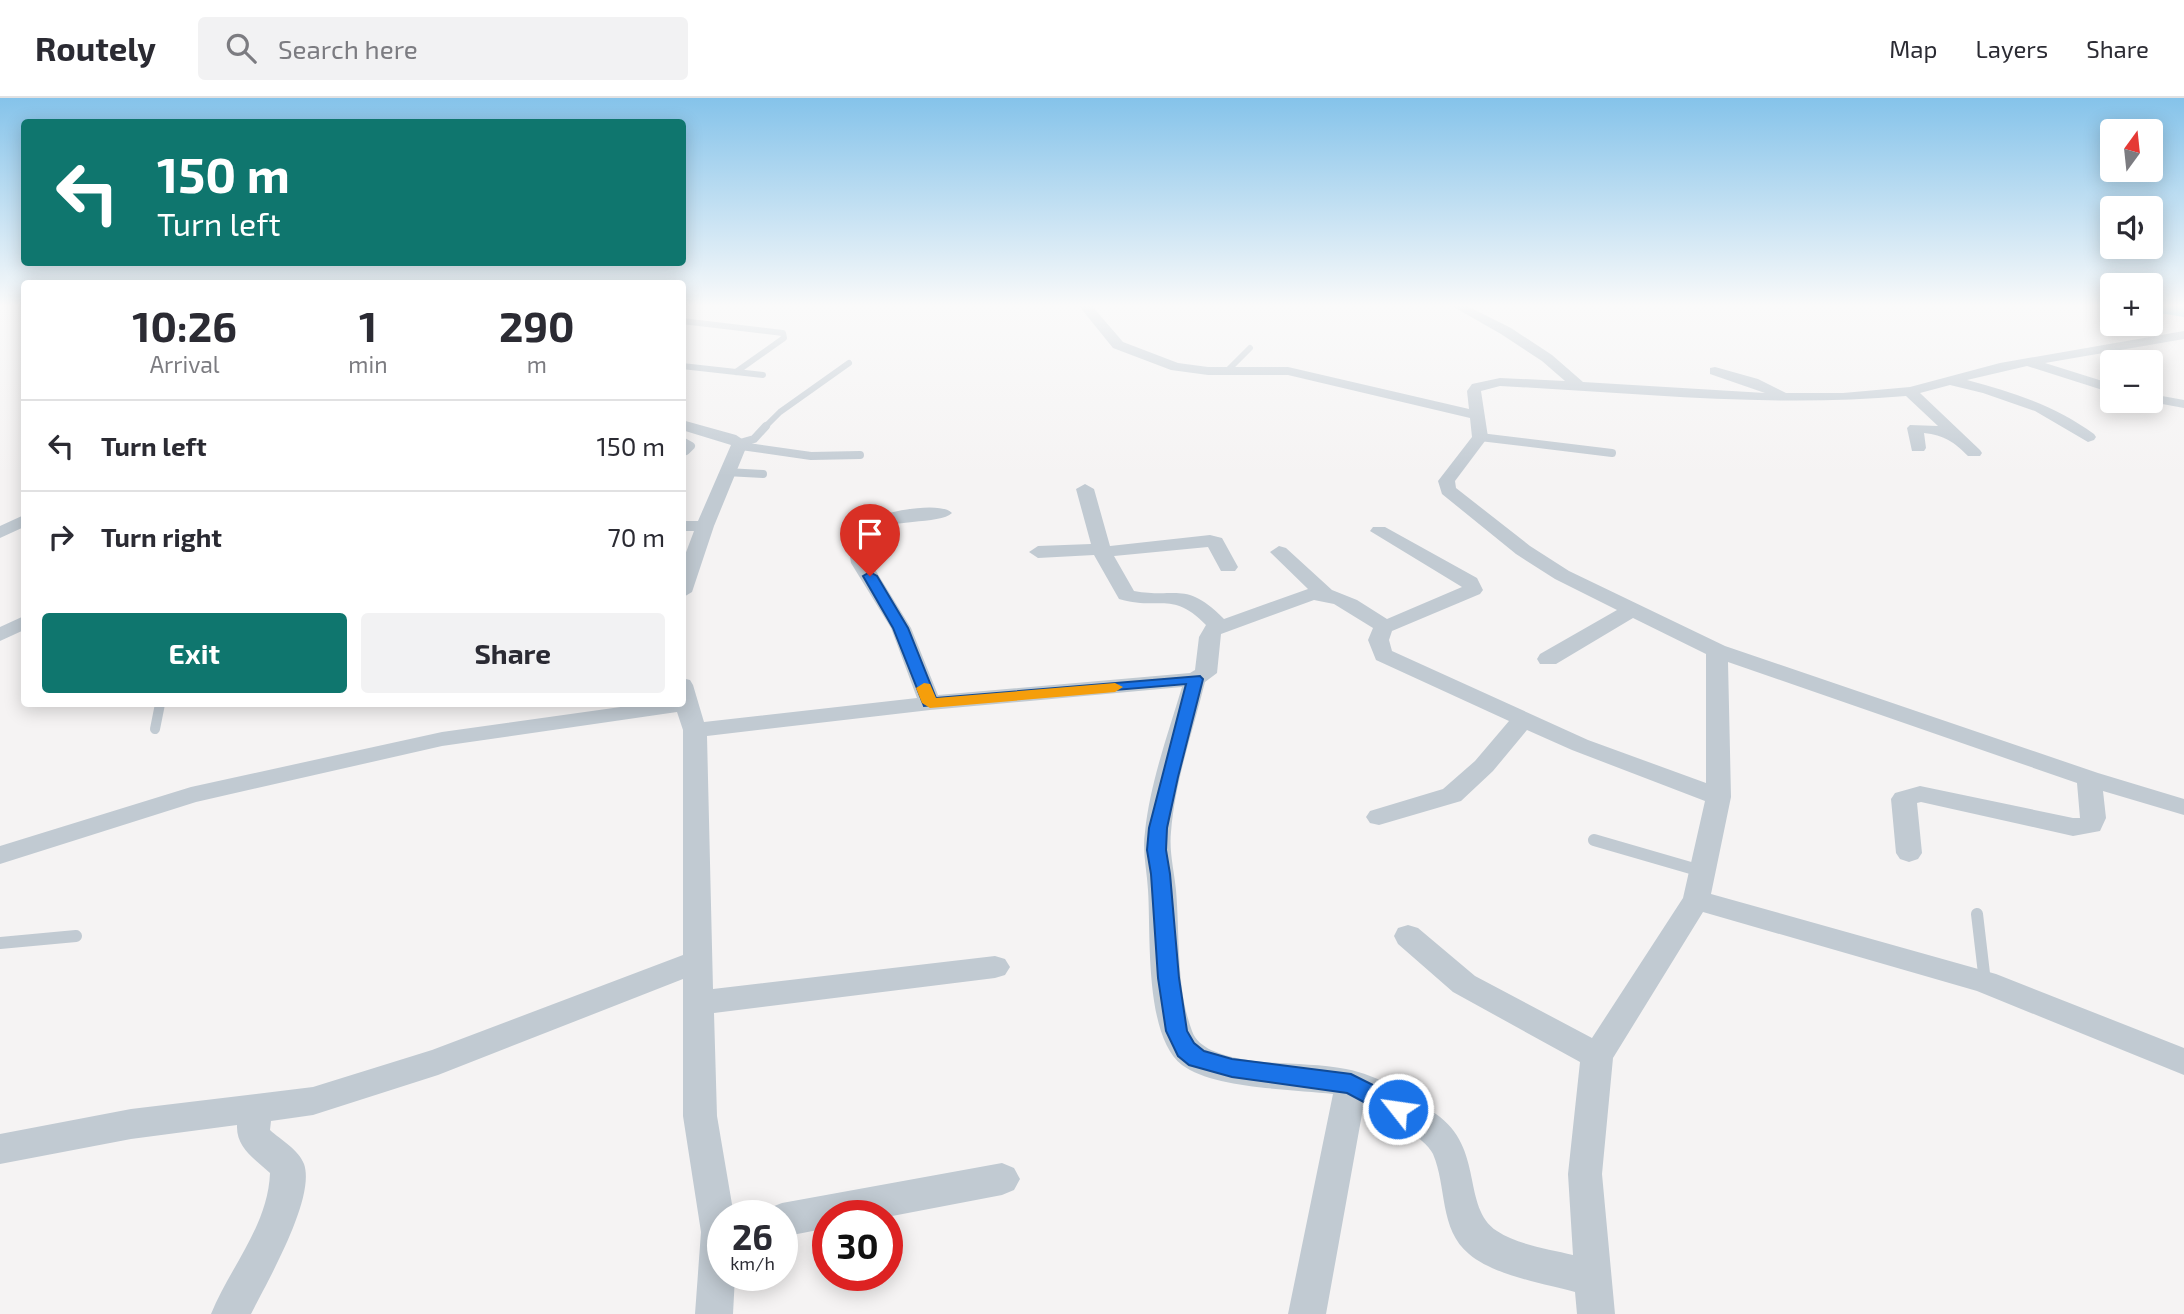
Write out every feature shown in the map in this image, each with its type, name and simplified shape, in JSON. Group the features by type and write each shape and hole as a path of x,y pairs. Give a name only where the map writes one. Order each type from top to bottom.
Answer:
{"street":[{"path":"1164,363 1208,371 1288,371 1479,426"},
{"path":"1552,363 1578,385"},
{"path":"2023,363 1910,391 1790,398 1733,397 1578,385 1486,384 1477,387 1475,391 1479,426 1446,481 1448,490 1523,550 1552,569 1717,652 2088,779 2184,807"},
{"path":"2028,363 2100,385"},
{"path":"1715,371 1753,382 1790,398"},
{"path":"1948,380 2035,405 2068,421 2088,437"},
{"path":"1910,391 1974,453"},
{"path":"2163,400 2184,404"},
{"path":"1917,448 1913,431 1915,428 1954,435"},
{"path":"686,431 739,444 686,581"},
{"path":"1085,489 1102,550 1126,595 1144,600 1183,599 1193,603 1219,626"},
{"path":"930,703 901,628 861,563 855,532 863,526 879,521 943,513"},
{"path":"0,533 21,522"},
{"path":"686,526 705,526"},
{"path":"1380,531 1473,586 1471,592 1385,627 1380,631 1378,641 1384,655 1580,745 1718,797"},
{"path":"1038,552 1210,541 1214,542 1228,567"},
{"path":"1279,552 1324,593 1336,597 1385,627"},
{"path":"715,1200 700,1116 688,706 930,703 1195,679 1206,673 1212,630 1299,597 1324,593"},
{"path":"1548,659 1633,609"},
{"path":"0,635 21,624"},
{"path":"1596,1314 1585,1174 1597,1056 1700,886 1718,797 1717,652"},
{"path":"1195,679 1158,828 1157,850 1168,978 1177,1031 1186,1049 1197,1058 1232,1068 1351,1084 1378,1096 1440,1135 1449,1152 1468,1228 1483,1244 1593,1279"},
{"path":"0,855 191,795 442,739 681,707"},
{"path":"1379,817 1452,795 1484,766 1523,720"},
{"path":"1909,853 1904,799 1910,795 1920,794 2073,827 2091,825 2093,818 2088,779"},
{"path":"1700,886 1985,982 2184,1062"},
{"path":"1408,936 1464,984 1597,1056"},
{"path":"0,1149 131,1124 313,1101 354,1090 438,1062 697,962"},
{"path":"698,1003 995,968"},
{"path":"1307,1314 1351,1084"},
{"path":"230,1314 278,1217 289,1179 288,1167 254,1137 257,1108"},
{"path":"798,1217 1002,1180"},
{"path":"714,1314 716,1291"}],"lane":[{"path":"736,372 750,363"},
{"path":"739,444 754,439 780,412 849,363"},
{"path":"1229,369 1235,363"},
{"path":"686,366 763,375"},
{"path":"1479,426 1612,453"},
{"path":"686,435 691,446 686,451"},
{"path":"739,444 811,456 860,455"},
{"path":"726,472 763,474"},
{"path":"155,729 159,707"},
{"path":"1594,839 1700,886"},
{"path":"1978,914 1985,982"},
{"path":"0,943 76,936"}],"slow traffic":[{"path":"924,688 930,703 1115,687"}],"route":[{"path":"870,576 901,628 930,703 1195,679 1158,828 1157,850 1168,978 1177,1031 1186,1049 1197,1058 1232,1068 1351,1084 1398,1109"}]}
